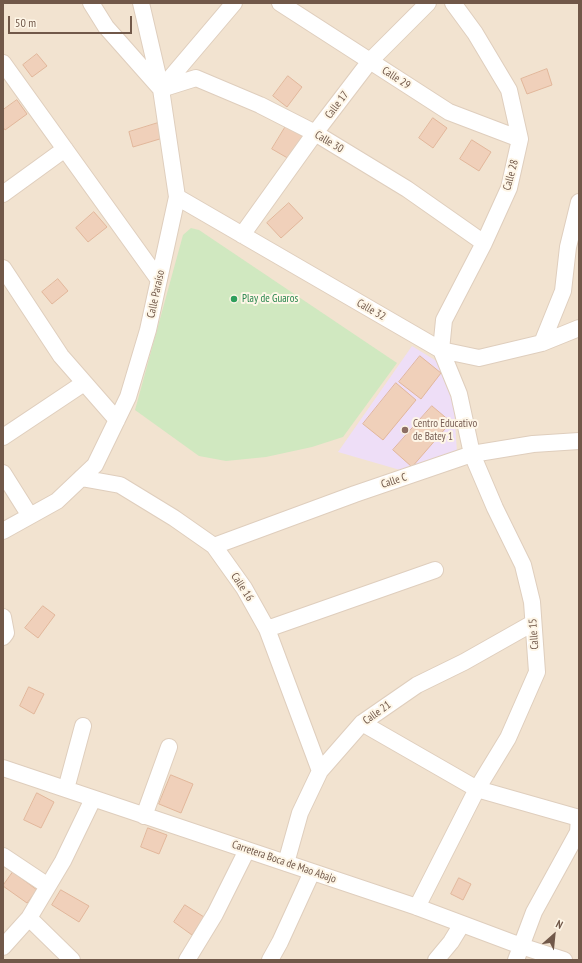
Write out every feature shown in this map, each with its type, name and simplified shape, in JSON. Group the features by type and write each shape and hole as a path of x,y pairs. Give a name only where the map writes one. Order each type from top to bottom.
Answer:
{"street":[{"path":"91,3 106,27 161,89 234,3"},
{"name":"Calle Paraíso","path":"3,531 57,501 95,465 128,398 148,330 177,197 161,89 141,3"},
{"name":"Calle 29","path":"280,3 449,112 520,139"},
{"name":"Calle 17","path":"242,235 315,133 370,61 428,3"},
{"name":"Calle 28","path":"440,350 444,320 484,243 509,188 520,139 509,90 475,34 453,3"},
{"path":"3,63 159,280"},
{"name":"Calle 30","path":"161,89 196,78 260,106 315,133 407,190 484,243"},
{"path":"3,194 65,149"},
{"name":"Calle 32","path":"177,197 440,350 479,358 542,343 579,328"},
{"path":"542,343 563,291 568,247 579,202"},
{"path":"3,268 61,356 117,420"},
{"name":"Calle 15","path":"417,907 477,789 508,738 537,672 532,602 523,565 495,508 472,454 459,394 440,350"},
{"path":"3,437 84,383"},
{"name":"Calle C","path":"214,546 355,494 472,454 534,444 579,441"},
{"path":"3,473 30,516"},
{"name":"Calle 16","path":"81,478 120,485 174,518 214,546 244,588 267,629 320,771"},
{"path":"267,629 435,570"},
{"path":"3,617 6,633 3,637"},
{"name":"Calle 21","path":"286,863 300,813 320,771 362,723 417,685 464,662 533,623"},
{"path":"362,723 477,789 579,818 578,832 534,912 519,953"},
{"path":"66,789 83,726"},
{"path":"144,816 169,747"},
{"name":"Carretera Boca de Mao Abajo","path":"3,768 417,907 462,924 519,953 564,960"},
{"path":"3,947 29,918 63,861 93,798"},
{"path":"188,960 215,914 247,850"},
{"path":"3,856 48,886"},
{"path":"270,960 280,942 312,872"},
{"path":"29,918 72,960"},
{"path":"436,960 451,942 462,924"}],"shaded area":[{"path":"3,3 579,3 579,960 3,960"},
{"name":"Centro Educativo de Batey 1","path":"412,346 443,365 454,407 457,453 407,472 338,452"}],"green space":[{"name":"Play de Guaros","path":"191,228 199,230 397,363 343,437 312,447 266,457 226,461 199,456 135,410 183,235"}],"building":[{"path":"37,54 47,66 32,77 23,65"},
{"path":"547,69 552,85 527,94 521,79"},
{"path":"288,76 302,87 287,107 273,96"},
{"path":"17,100 27,114 5,130 3,127 3,110"},
{"path":"433,118 447,128 433,148 419,138"},
{"path":"158,123 163,138 133,147 129,132"},
{"path":"286,126 306,138 291,160 272,149"},
{"path":"472,140 491,152 479,171 460,159"},
{"path":"289,203 303,218 281,238 267,223"},
{"path":"94,212 107,227 88,242 76,228"},
{"path":"58,279 68,291 52,304 42,292"},
{"path":"420,356 441,373 421,399 399,382"},
{"path":"396,383 416,400 383,440 363,424"},
{"path":"432,406 451,422 412,467 393,450"},
{"path":"43,606 55,615 38,638 25,628"},
{"path":"29,687 44,694 34,714 20,706"},
{"path":"171,775 193,784 181,813 159,804"},
{"path":"37,793 54,802 41,828 24,820"},
{"path":"148,828 167,835 159,854 141,847"},
{"path":"13,872 37,890 27,903 3,886"},
{"path":"459,878 471,884 463,900 451,894"},
{"path":"61,890 89,906 79,922 52,905"},
{"path":"185,905 204,917 192,935 174,922"}],"place":[{"name":"Play de Guaros","path":"234,299"},
{"name":"Centro Educativo de Batey 1","path":"405,430"}]}
